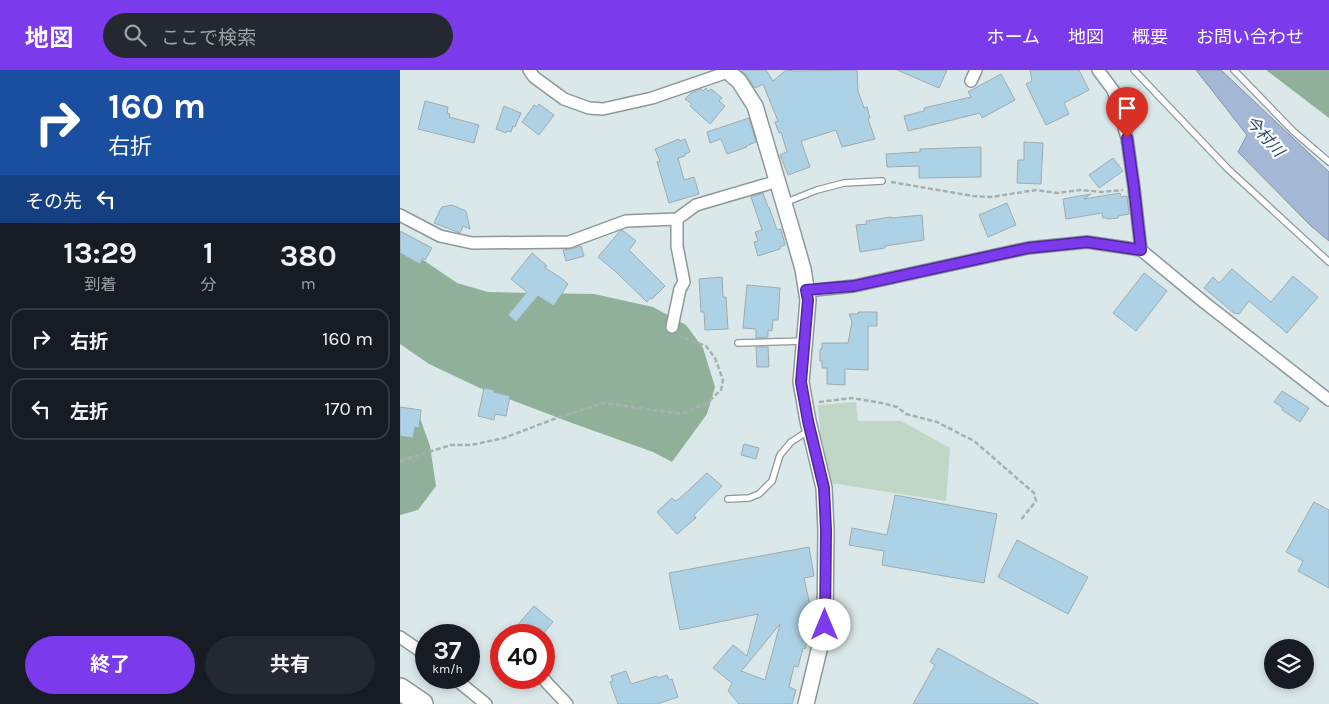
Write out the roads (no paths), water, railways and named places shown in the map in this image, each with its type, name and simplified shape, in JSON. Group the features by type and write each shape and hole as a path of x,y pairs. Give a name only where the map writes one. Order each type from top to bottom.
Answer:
{"highway":[{"path":"400,689 422,704"}],"street":[{"path":"529,70 534,77 564,99 589,108 603,109 652,98 727,71 739,81 755,106 803,270 808,300 801,382 824,488 826,530 825,625 806,704"},
{"path":"1098,70 1112,90 1127,138 1141,250"},
{"path":"400,215 440,236 472,243 569,242 626,221 677,219 696,205 778,181"},
{"path":"672,327 680,289 684,282 677,246 677,219"},
{"path":"806,290 854,286 1028,248 1087,242 1141,250 1205,303 1329,400"},
{"path":"400,636 415,647"},
{"path":"468,689 486,704"},
{"path":"553,689 567,704"}],"lane":[{"path":"1134,70 1228,169 1329,262"},
{"path":"1234,70 1293,131 1329,162"},
{"path":"784,203 817,190 844,183 882,181"},
{"path":"738,343 804,341"},
{"path":"728,500 749,498 759,494 772,481 780,455 791,442 810,430"}],"water":[{"name":"今村川","path":"1196,70 1221,70 1329,172 1329,241 1311,226 1238,152 1247,135"}]}
